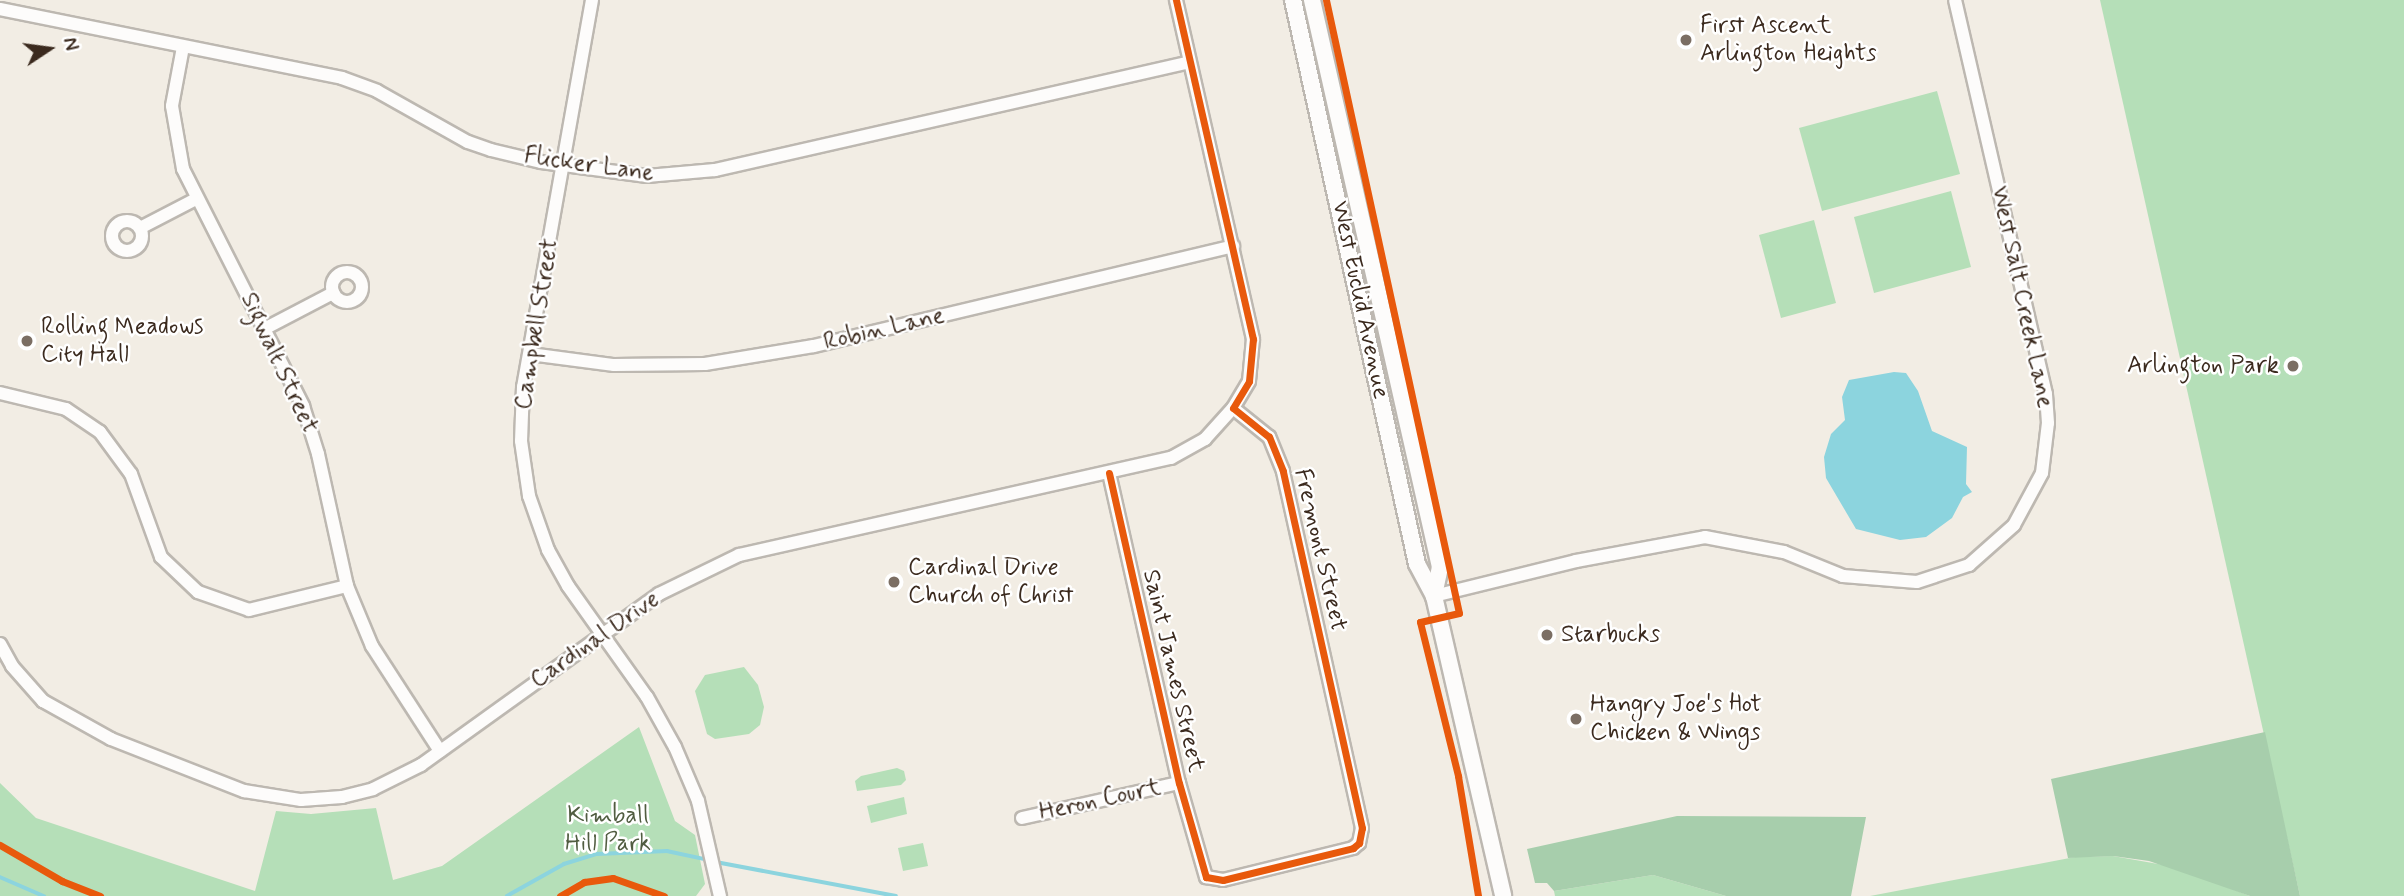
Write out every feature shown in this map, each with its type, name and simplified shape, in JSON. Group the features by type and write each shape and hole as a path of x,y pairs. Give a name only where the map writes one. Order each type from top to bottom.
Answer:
{"main road":[{"name":"West Euclid Avenue","path":"1293,0 1417,564 1434,596 1503,896"},
{"name":"West Euclid Avenue","path":"1312,0 1440,567 1434,596"}],"street":[{"name":"Campbell Street","path":"592,0 530,354 521,441 529,496 548,550 675,747 698,801 720,896"},
{"path":"1176,0 1233,246 1254,363 1233,408"},
{"name":"West Salt Creek Lane","path":"1434,596 1584,559 1705,537 1784,552 1843,576 1917,582 1969,565 2014,525 2042,473 2048,423 2046,394 1955,0"},
{"name":"Flicker Lane","path":"0,9 363,84 468,142 564,166 647,176 704,172 1189,62"},
{"name":"Sigwalt Street","path":"183,47 172,106 173,131 195,199 266,328 310,425 347,586 372,646 440,751"},
{"path":"140,228 195,199"},
{"name":"Robin Lane","path":"530,354 614,365 705,364 814,346 1233,246"},
{"path":"266,328 333,293"},
{"path":"0,393 66,409 100,432 131,474 161,557 198,592 249,610 347,586"},
{"name":"Cardinal Drive","path":"0,644 27,685 64,715 111,739 244,791 302,800 342,797 400,777 659,594 738,555 1171,458 1205,439 1233,408"},
{"name":"Fremont Street","path":"1206,877 1223,880 1347,852 1359,843 1362,828 1280,459 1262,429 1233,408"},
{"name":"Saint James Street","path":"1109,473 1178,783 1206,877"},
{"name":"Heron Court","path":"1022,818 1178,783"}],"green space":[{"name":"Arlington Park","path":"2100,0 2404,0 2404,896 2300,896"},
{"path":"1937,91 1960,174 1822,211 1799,128"},
{"path":"1951,191 1971,267 1874,293 1854,217"},
{"path":"1814,220 1836,303 1781,318 1759,235"},
{"path":"744,667 758,685 764,707 760,725 749,734 715,739 707,734 695,691 705,675"},
{"name":"Kimball Hill Park","path":"639,727 675,821 695,835 705,884 696,896 0,896 0,783 36,818 255,891 276,811 311,814 376,808 393,880 442,866"},
{"path":"2265,732 2300,896 2250,896 2149,861 2113,856 2068,858 2051,779"},
{"path":"897,768 904,771 906,780 901,785 857,791 855,781 861,776"},
{"path":"904,797 907,814 871,823 867,806"},
{"path":"1677,816 1866,817 1851,896 1726,896 1653,875 1554,891 1547,883 1535,883 1527,849"},
{"path":"923,843 928,866 903,871 898,848"},
{"path":"2113,856 2175,867 2250,896 1870,896 2075,857"},
{"path":"1653,875 1726,896 1555,896 1554,891"}],"water":[{"path":"1894,372 1906,373 1918,391 1932,431 1967,447 1966,484 1972,492 1963,497 1952,518 1926,537 1900,540 1856,529 1826,478 1824,457 1831,434 1845,420 1842,397 1849,380"}],"waterway":[{"path":"507,896 564,864 597,854 667,851 709,860"},
{"path":"716,862 896,896"},
{"path":"0,877 44,896"}],"cycle path":[{"path":"1109,473 1179,783 1206,877 1223,880 1353,848 1359,843 1362,828 1283,471 1269,437 1233,408 1249,381 1253,339 1176,0"},
{"path":"1326,0 1459,613 1420,622 1458,776 1478,896"},
{"path":"0,845 62,881 100,896"},
{"path":"560,896 584,882 613,878 664,896"}],"place":[{"name":"First Ascent Arlington Heights","path":"1686,40"},
{"name":"Rolling Meadows City Hall","path":"27,341"},
{"name":"Arlington Park","path":"2293,366"},
{"name":"Cardinal Drive Church of Christ","path":"894,582"},
{"name":"Starbucks","path":"1547,635"},
{"name":"Hangry Joe's Hot Chicken & Wings","path":"1576,719"}]}
